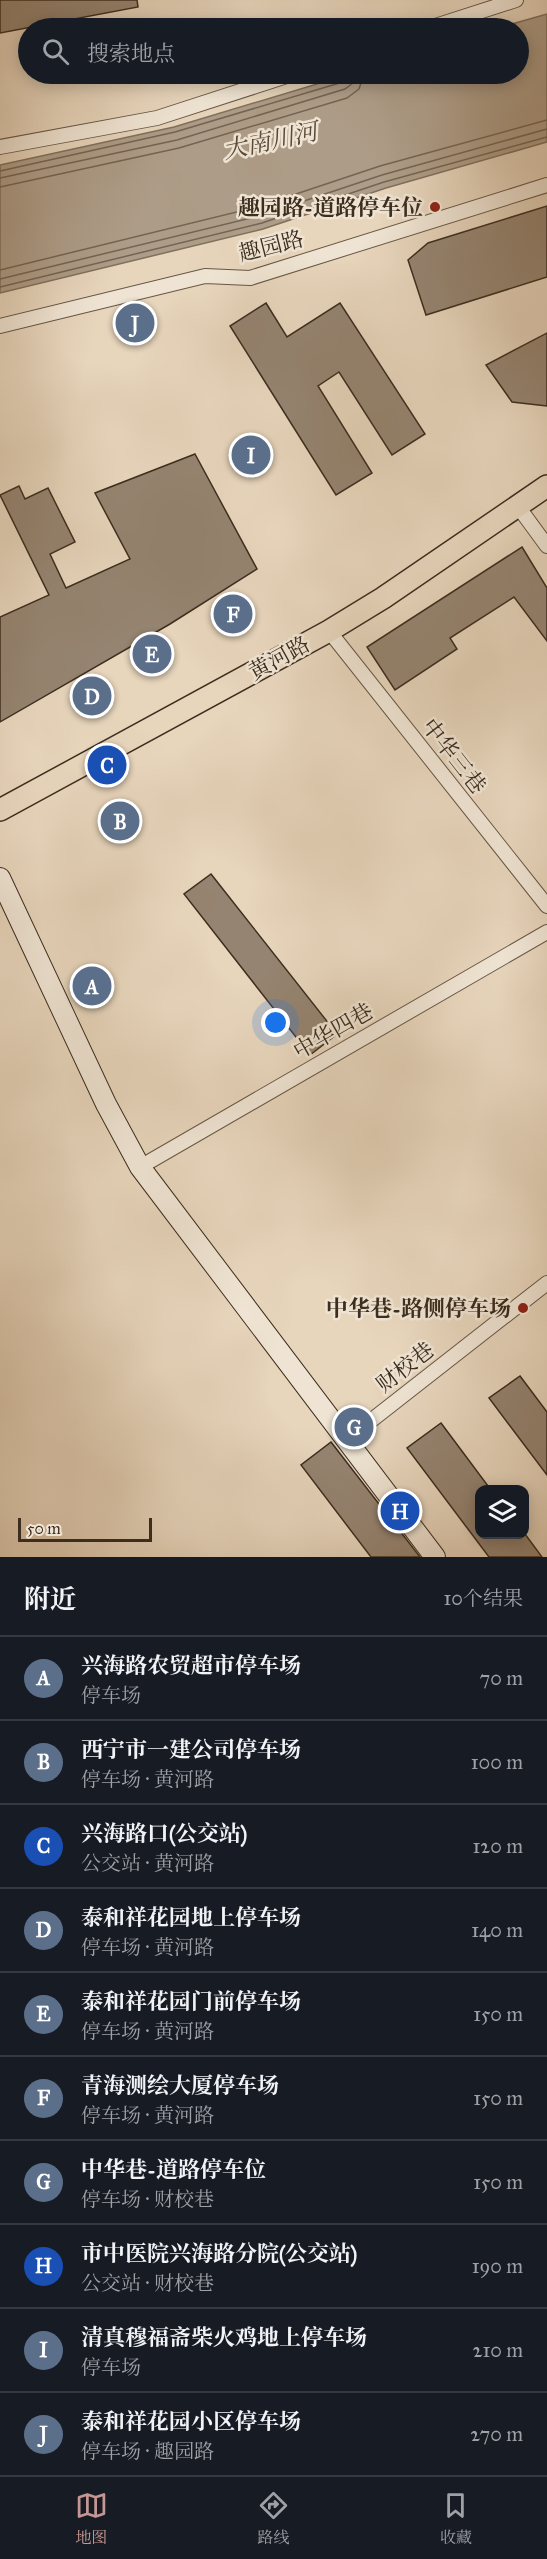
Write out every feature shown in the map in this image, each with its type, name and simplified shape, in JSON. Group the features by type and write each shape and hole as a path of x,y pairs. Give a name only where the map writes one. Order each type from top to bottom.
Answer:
{"main road":[{"name":"黄河路","path":"0,810 329,631 383,598 547,486"}],"street":[{"path":"460,18 516,0"},
{"path":"0,147 157,118 262,84"},
{"name":"趣园路","path":"0,326 205,276 250,278 547,185"},
{"path":"517,505 547,546"},
{"name":"中华三巷","path":"329,631 547,906"},
{"path":"0,878 105,1104 140,1167 435,1557"},
{"name":"中华四巷","path":"140,1167 547,932"},
{"name":"财校巷","path":"345,1441 547,1283"}],"water":[{"name":"大南川河","path":"547,14 547,142 386,188 263,229 0,293 0,165 174,127 317,84 529,84 529,19"}],"building":[{"path":"0,0 137,0 138,7 80,18 18,18 18,30 0,33"},
{"path":"547,206 547,277 426,315 408,260 428,243"},
{"path":"266,303 287,337 340,303 425,434 392,455 339,372 318,386 372,473 336,495 230,326"},
{"path":"547,333 547,406 512,402 486,365"},
{"path":"195,454 257,569 170,624 0,722 0,617 49,595 0,495 19,486 25,499 48,488 75,542 50,554 66,588 130,559 95,493"},
{"path":"522,547 547,588 547,641 514,597 450,638 457,649 395,690 367,647"},
{"path":"211,874 337,1034 310,1055 184,894"},
{"path":"520,1376 547,1412 547,1475 489,1398"},
{"path":"441,1423 487,1485 475,1485 475,1538 407,1448"},
{"path":"331,1442 420,1557 371,1557 301,1465"},
{"path":"475,1539 529,1539 542,1557 489,1557"}],"place":[{"name":"趣园路-道路停车位","path":"435,207"},
{"name":"泰和祥花园小区停车场","path":"135,323"},
{"name":"清真穆福斋柴火鸡地上停车场","path":"251,455"},
{"name":"青海测绘大厦停车场","path":"233,614"},
{"name":"泰和祥花园门前停车场","path":"152,654"},
{"name":"泰和祥花园地上停车场","path":"92,696"},
{"name":"兴海路口(公交站)","path":"107,765"},
{"name":"西宁市一建公司停车场","path":"120,821"},
{"name":"兴海路农贸超市停车场","path":"92,986"},
{"name":"中华巷-路侧停车场","path":"523,1308"},
{"name":"中华巷-道路停车位","path":"354,1427"},
{"name":"市中医院兴海路分院(公交站)","path":"400,1511"}]}
